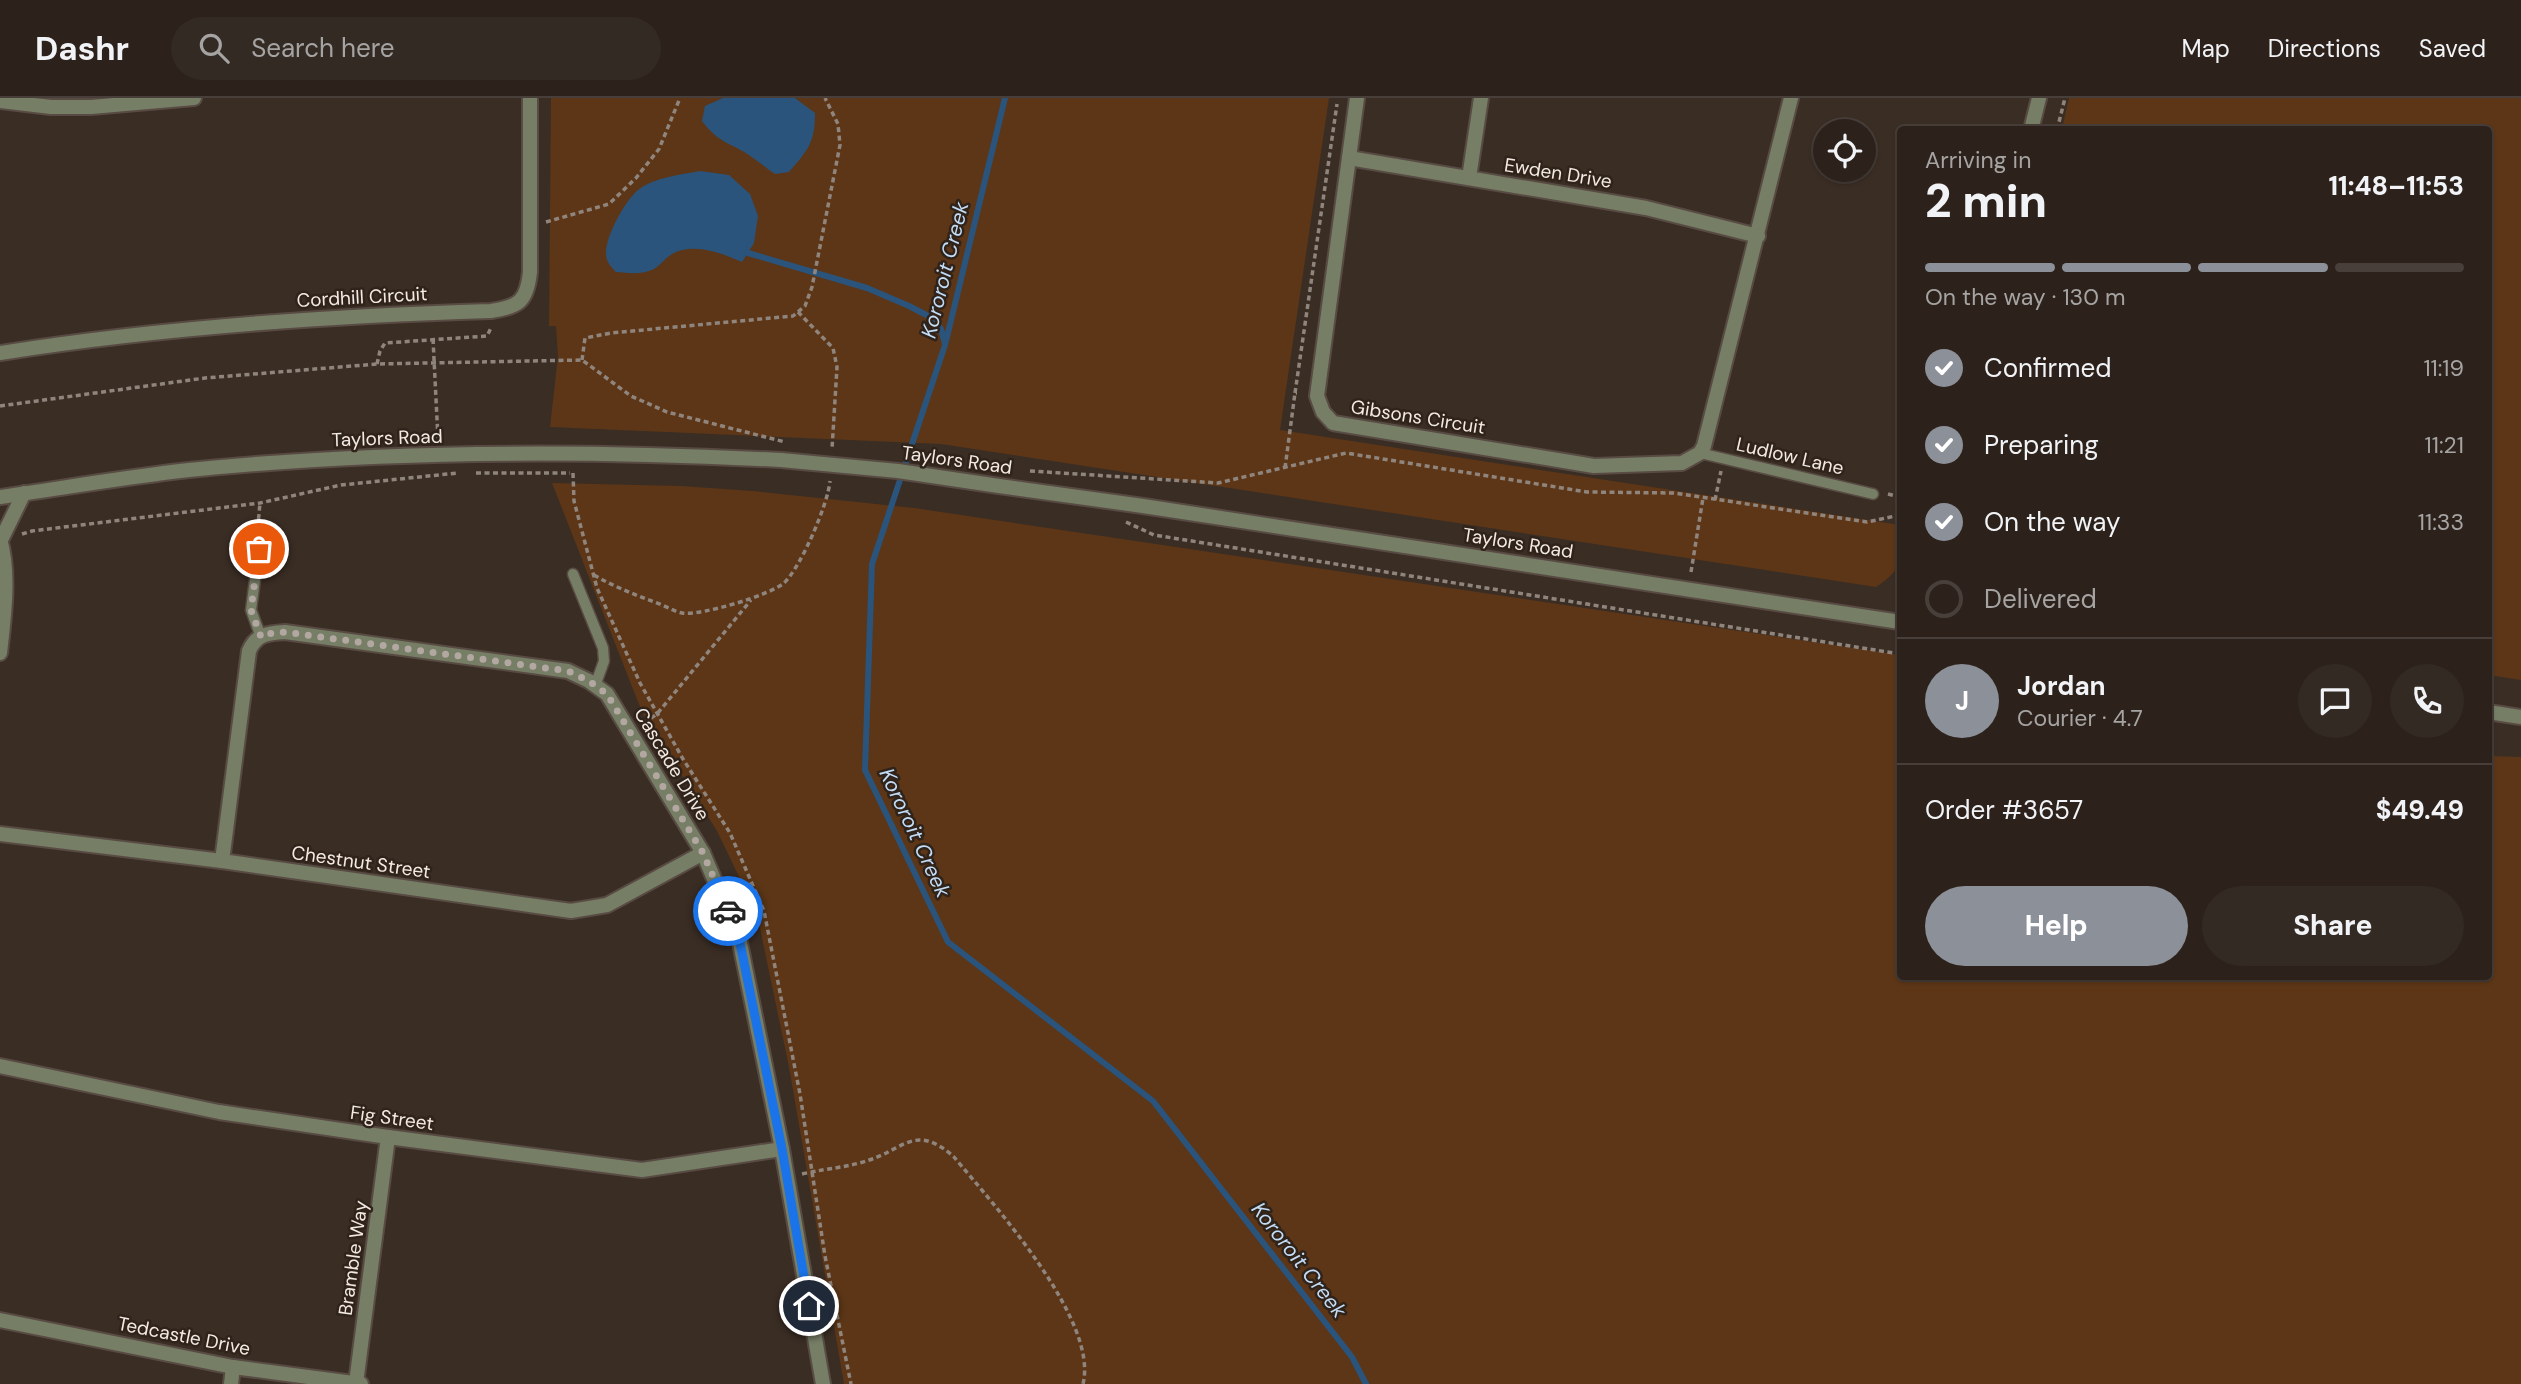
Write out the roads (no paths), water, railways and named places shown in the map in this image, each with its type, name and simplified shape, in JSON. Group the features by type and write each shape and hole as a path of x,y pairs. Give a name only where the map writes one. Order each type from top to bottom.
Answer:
{"street":[{"path":"0,101 51,107 91,107 194,98"},
{"name":"Cordhill Circuit","path":"0,353 261,322 491,312 520,303 526,294 530,272 530,98"},
{"path":"1349,158 1357,98"},
{"path":"1469,178 1481,98"},
{"path":"1700,453 1758,236 1791,98"},
{"path":"2032,126 2039,98"},
{"name":"Ewden Drive","path":"1349,158 1646,208 1758,236"},
{"name":"Gibsons Circuit","path":"1349,158 1317,396 1323,412 1334,423 1594,466 1682,463 1700,453"},
{"name":"Taylors Road","path":"0,497 188,470 331,459 438,454 616,453 780,460 898,471 1143,506 1897,622"},
{"path":"0,653 3,628 1,540 24,493"},
{"name":"Cascade Drive","path":"261,637 285,632 568,671 607,694 703,853 739,938 782,1149 823,1384"},
{"path":"222,861 249,651 253,643 261,637"},
{"path":"2492,713 2521,717"},
{"name":"Chestnut Street","path":"0,834 222,861 571,911 607,905 703,853"},
{"name":"Fig Street","path":"0,1066 219,1112 388,1138 642,1170 782,1149"},
{"name":"Bramble Way","path":"356,1383 388,1138"},
{"name":"Tedcastle Drive","path":"0,1320 233,1367 361,1384"},
{"path":"231,1384 233,1367"}],"lane":[{"name":"Ludlow Lane","path":"1700,453 1872,494"},
{"path":"259,549 251,610 261,637"},
{"path":"573,574 603,648 604,661 595,686"}],"water":[{"path":"723,98 795,98 815,113 814,132 809,145 789,172 775,174 718,138 706,126 702,121 705,106"},
{"path":"700,171 729,175 750,194 758,216 754,243 742,262 717,252 689,249 672,254 649,271 616,272 607,258 607,246 617,219 633,195 652,182"}],"waterway":[{"name":"Kororoit Creek","path":"1005,98 945,345 872,564 865,770 948,942 1153,1101 1352,1357 1366,1384"},
{"path":"748,253 867,288 909,306 934,319 941,329 945,344"}]}
